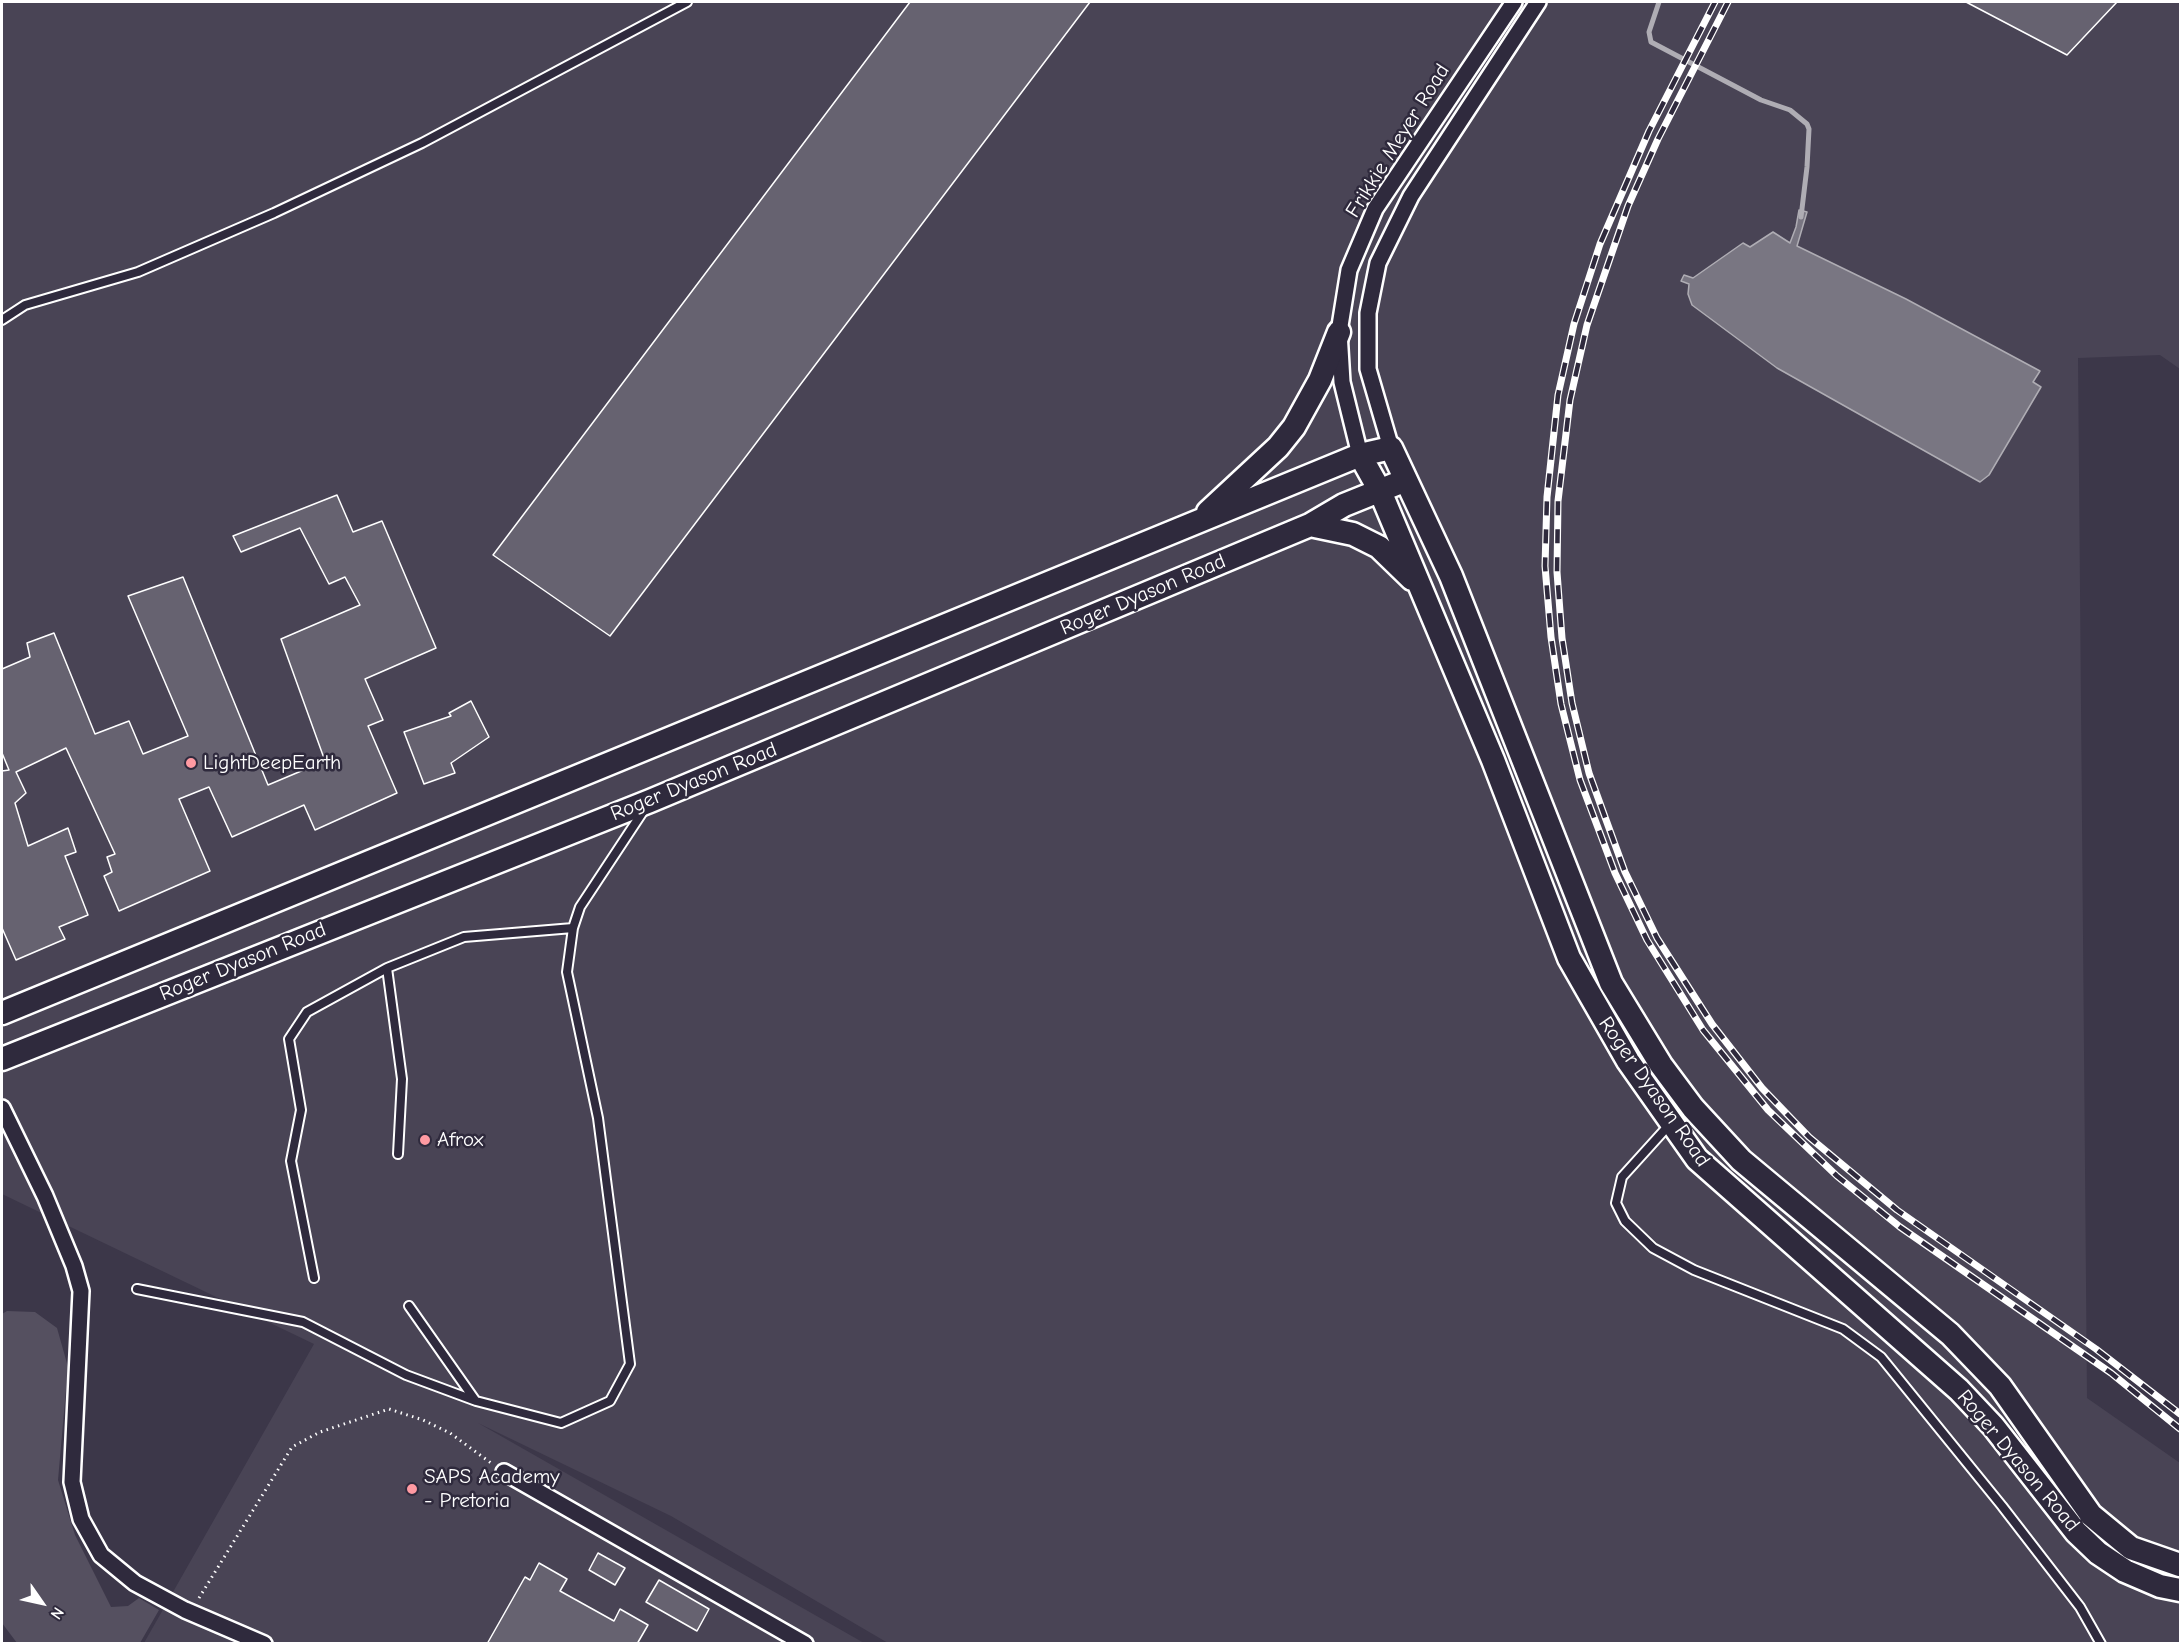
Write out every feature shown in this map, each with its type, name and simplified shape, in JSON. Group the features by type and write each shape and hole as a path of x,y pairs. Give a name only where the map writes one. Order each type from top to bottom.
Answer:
{"main road":[{"path":"1196,523 1278,447 1294,428 1320,380 1339,332"},
{"path":"2,1013 1360,455 1390,448"},
{"name":"Roger Dyason Road","path":"1390,448 1451,576 1611,983 1661,1065 1693,1107 1741,1160 1963,1348 2000,1386 2091,1515 2131,1548 2181,1565"},
{"name":"Roger Dyason Road","path":"1360,455 1380,490 1493,760 1569,958 1628,1061 1696,1159 1959,1390 1993,1426 2076,1532 2098,1553 2133,1575 2160,1586 2181,1590"},
{"name":"Roger Dyason Road","path":"2,1059 650,801 1310,525 1344,505 1406,480"},
{"path":"1310,525 1353,534 1379,547 1419,586"},
{"path":"1672,1122 1693,1107"}],"street":[{"name":"Frikkie Meyer Road","path":"1360,455 1342,382 1339,332 1349,270 1375,209 1514,2"},
{"name":"Frikkie Meyer Road","path":"1390,448 1368,369 1368,313 1378,263 1411,196 1538,2"},
{"path":"2,1108 45,1196 74,1266 81,1291 72,1482 81,1519 100,1555 119,1571 190,1612 264,1644"},
{"path":"504,1472 805,1644"}],"lane":[{"path":"2,320 25,305 138,272 274,213 422,143 687,2"},
{"path":"136,1289 303,1322 406,1376 476,1401 561,1423 610,1401 630,1364 598,1119 567,972 573,928 580,907 650,801"},
{"path":"314,1278 291,1161 302,1110 289,1039 307,1012 387,968 464,937 573,928"},
{"path":"387,968 402,1079 398,1154"},
{"path":"1672,1122 1622,1177 1616,1203 1625,1221 1653,1248 1694,1270 1843,1329 1881,1357 2002,1506 2080,1607 2101,1644"},
{"path":"409,1306 476,1401"}],"path":[{"path":"190,1612 292,1447 321,1432 389,1409 423,1420 450,1433 504,1472"}],"shaded area":[{"path":"2,2 2180,2 2180,369 2160,355 2078,358 2087,1398 2180,1463 2180,1643 888,1643 671,1516 478,1423 864,1643 144,1643 314,1344 2,1194"},
{"path":"1799,210 1807,212 1797,246 1906,299 2040,371 2033,382 2041,387 1989,475 1980,482 1777,368 1692,305 1688,294 1689,284 1681,281 1684,275 1693,278 1743,243 1750,247 1773,232 1790,243"},
{"path":"7,1311 35,1312 57,1328 68,1367 58,1480 75,1535 111,1607 128,1606 139,1598 159,1610 140,1643 17,1643 2,1623 2,1314"}],"building":[{"path":"910,2 1090,2 610,636 493,555"},
{"path":"1966,2 2117,2 2067,55"},
{"path":"337,495 353,532 382,521 436,648 365,679 383,720 368,726 397,793 315,830 304,805 232,837 209,787 179,799 210,871 119,911 104,876 112,872 107,857 115,854 66,748 16,772 26,793 15,803 28,846 68,828 76,852 65,856 88,915 59,927 65,939 16,960 2,928 2,771 9,770 2,753 2,669 30,657 27,643 54,633 95,734 129,721 143,754 188,736 128,596 183,577 268,785 325,761 281,639 360,605 345,577 329,584 300,528 241,552 233,536"},
{"path":"471,701 489,737 451,763 455,773 424,784 404,732 451,716 449,713"},
{"path":"598,1553 625,1568 615,1585 589,1570"},
{"path":"539,1563 567,1579 560,1591 614,1621 620,1609 648,1625 637,1644 487,1644 525,1577 530,1580"},
{"path":"659,1580 709,1609 697,1631 646,1602"}],"waterway":[{"path":"1659,2 1649,32 1651,42 1761,100 1790,110 1807,124 1809,129 1807,167 1801,217"}],"railway":[{"path":"1715,2 1649,131 1600,244 1574,324 1558,395 1547,497 1545,566 1551,637 1561,704 1580,780 1615,873 1647,940 1703,1030 1768,1110 1837,1176 1900,1227 2111,1373 2180,1429"},
{"path":"1728,2 1658,139 1628,206 1587,325 1570,400 1558,501 1557,572 1562,638 1572,703 1589,773 1625,872 1657,938 1712,1024 1762,1088 1809,1137 1897,1210 2096,1349 2180,1414"}],"place":[{"name":"LightDeepEarth","path":"191,763"},
{"name":"Afrox","path":"425,1140"},
{"name":"SAPS Academy - Pretoria","path":"412,1489"}]}
